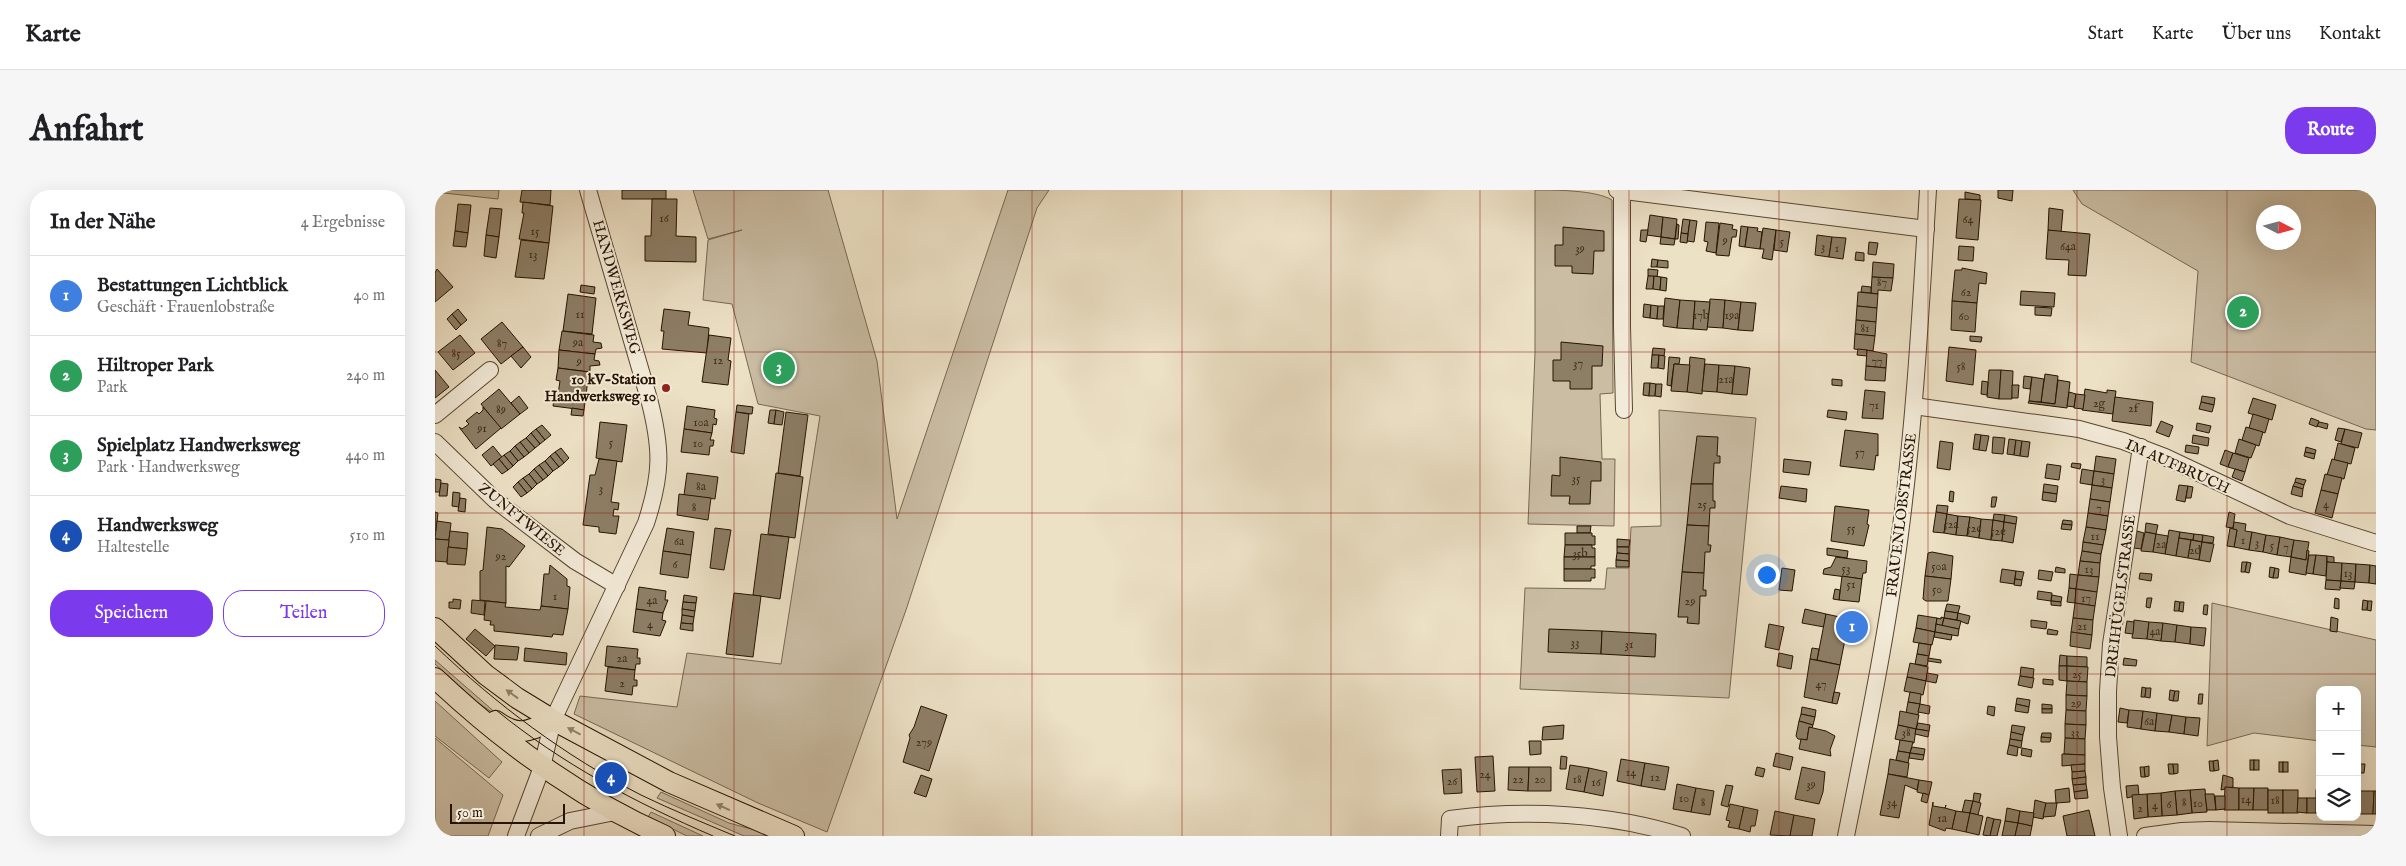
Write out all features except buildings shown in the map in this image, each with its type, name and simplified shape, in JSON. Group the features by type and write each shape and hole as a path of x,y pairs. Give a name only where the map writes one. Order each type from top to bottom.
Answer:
{"main road":[{"path":"435,628 486,675 517,698 553,720 669,782 794,836"},
{"path":"441,684 459,693 507,730 524,732 553,720"},
{"path":"441,684 465,707 585,795 665,836"}],"street":[{"name":"HANDWERKSWEG","path":"516,836 543,766 553,720 646,523 657,491 660,463 657,430 588,190"},
{"path":"1624,410 1620,190 1926,229"},
{"name":"FRAUENLOBSTRASSE","path":"1852,835 1888,620 1901,528 1914,406 1928,190"},
{"path":"435,415 490,370"},
{"name":"IM AUFBRUCH","path":"1914,406 2079,429 2141,447 2290,516 2376,543"},
{"name":"ZUNFTWIESE","path":"435,442 495,500 575,561 617,586"},
{"name":"DREIHÜGELSTRASSE","path":"2119,836 2109,754 2108,690 2111,644 2141,447"},
{"path":"539,836 570,821 615,812"},
{"path":"1449,836 1450,819 1513,815 1584,817 1627,823 1682,836"},
{"path":"2145,836 2209,830 2376,834"}],"shaded area":[{"path":"435,190 499,190 498,199 435,192"},
{"path":"693,190 828,190 877,361 897,519 1008,190 1049,190 1037,208 906,610 827,832 758,803 574,714 580,696 677,707 687,653 781,664 820,416 758,404 732,304 703,300 708,240 742,230 708,239"},
{"path":"1535,190 1586,192 1612,200 1613,393 1600,394 1602,459 1615,459 1614,526 1528,524 1535,353"},
{"path":"2073,190 2376,190 2376,430 2366,429 2191,362 2198,271 2082,204"},
{"path":"1659,410 1756,418 1729,698 1520,689 1525,588 1605,589 1607,568 1629,568 1631,527 1661,526"},
{"path":"2212,603 2376,640 2376,747 2361,745 2361,686 2316,686 2316,741 2254,733 2207,746"},
{"path":"435,660 505,721 477,702 435,664"},
{"path":"435,701 502,762 489,778 435,736"},
{"path":"435,738 503,795 488,836 435,836"},
{"path":"661,792 729,823 777,836 744,836 657,798"},
{"path":"651,812 703,836 687,836 648,817"}],"tram line":[{"path":"435,646 507,709 585,764 641,795 735,836"},
{"path":"496,710 547,748 600,781 656,810 713,836"}],"place":[{"name":"Hiltroper Park","path":"2243,312"},
{"name":"Spielplatz Handwerksweg","path":"779,368"},
{"name":"10 kV-Station Handwerksweg 10","path":"666,388"},
{"name":"Bestattungen Lichtblick","path":"1852,627"},
{"name":"Handwerksweg","path":"611,778"}]}
